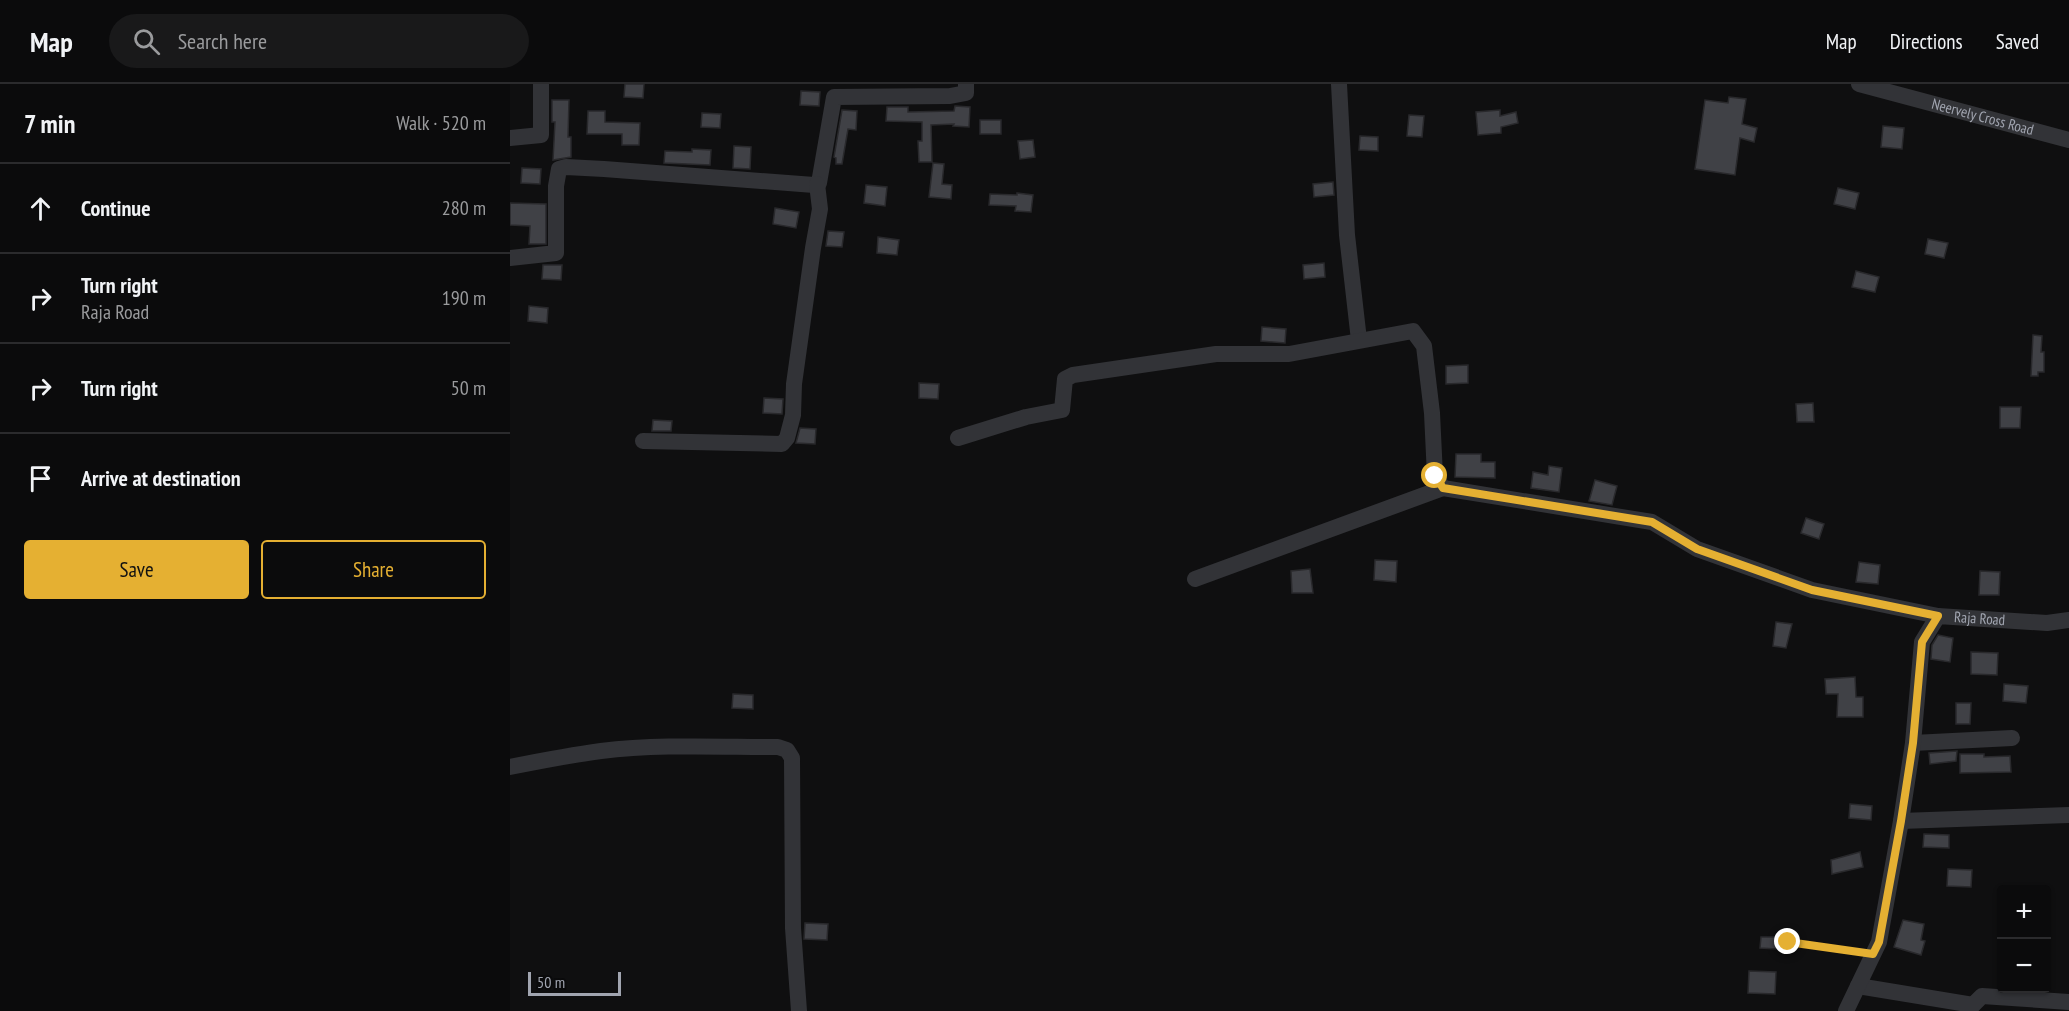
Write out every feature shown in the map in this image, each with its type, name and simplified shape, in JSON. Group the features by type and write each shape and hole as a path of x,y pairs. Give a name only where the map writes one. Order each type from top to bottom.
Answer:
{"street":[{"path":"510,138 541,135 541,84"},
{"path":"643,441 782,444 787,438 794,415 794,384 820,209 817,184 834,97 950,96 966,93 966,84"},
{"path":"1340,84 1347,235 1359,340"},
{"name":"Neervely Cross Road","path":"1859,84 2069,140"},
{"path":"510,258 556,254 556,186 559,169 566,167 817,184"},
{"path":"958,438 1026,417 1062,410 1065,379 1073,375 1216,354 1289,354 1413,332 1424,346 1432,413 1435,476 1443,488"},
{"path":"1195,579 1443,488 1652,522 1697,549 1812,590 1938,616"},
{"name":"Raja Road","path":"1846,1011 1879,942 1913,743 1922,642 1938,616 2047,623 2069,620"},
{"path":"1913,743 2012,738"},
{"path":"510,767 603,751 666,747 778,747 787,750 792,758 794,927 800,1011"},
{"path":"1901,821 2069,815"},
{"path":"1858,986 1973,1005 1982,996 2069,1002"}],"path":[{"path":"1785,951 1788,942 1873,954"}],"building":[{"path":"625,84 644,84 643,98 624,97"},
{"path":"801,91 820,92 819,106 800,105"},
{"path":"1729,97 1746,99 1742,124 1757,128 1754,142 1740,138 1735,175 1695,169 1705,100 1728,103"},
{"path":"552,100 569,100 568,137 571,137 571,157 553,160 555,122 552,122"},
{"path":"955,106 970,107 969,127 953,126 954,124 931,125 932,162 919,162 918,141 922,141 922,122 886,121 887,107 908,107 908,112 954,111"},
{"path":"842,110 857,111 856,130 848,129 842,164 836,164 834,157"},
{"path":"1500,110 1500,116 1516,112 1518,123 1501,127 1501,133 1478,135 1476,112"},
{"path":"588,111 605,111 605,122 640,123 639,145 622,145 622,134 587,134"},
{"path":"702,113 721,114 720,128 701,127"},
{"path":"1409,115 1424,116 1422,137 1407,136"},
{"path":"980,120 1001,120 1001,134 980,134"},
{"path":"1883,126 1904,128 1902,149 1881,147"},
{"path":"1360,136 1378,137 1378,151 1359,150"},
{"path":"1033,140 1035,157 1020,159 1018,141"},
{"path":"734,146 751,147 750,169 733,168"},
{"path":"692,149 711,150 710,165 664,163 665,151 692,152"},
{"path":"933,163 944,164 942,184 952,185 951,199 929,197"},
{"path":"522,168 541,169 540,184 521,183"},
{"path":"1333,182 1334,195 1314,197 1313,184"},
{"path":"866,185 887,187 885,206 864,203"},
{"path":"1838,188 1859,193 1855,209 1834,204"},
{"path":"1017,193 1033,195 1031,212 1015,211 1016,206 989,205 990,194 1017,195"},
{"path":"510,203 546,204 546,244 529,244 530,226 510,225"},
{"path":"775,208 799,212 796,228 773,224"},
{"path":"828,231 844,232 842,247 826,246"},
{"path":"878,237 899,240 897,255 877,253"},
{"path":"1928,239 1948,243 1944,258 1925,254"},
{"path":"1324,263 1325,277 1304,279 1303,265"},
{"path":"543,265 562,265 561,280 542,279"},
{"path":"1856,271 1879,277 1875,292 1852,287"},
{"path":"529,306 548,308 547,323 528,321"},
{"path":"1262,327 1286,329 1285,343 1261,341"},
{"path":"2033,335 2042,336 2041,352 2044,352 2044,372 2038,372 2038,376 2031,376"},
{"path":"1468,365 1468,383 1446,384 1446,366"},
{"path":"919,383 939,384 938,399 919,398"},
{"path":"764,398 783,399 782,414 763,413"},
{"path":"1813,403 1814,422 1797,422 1796,404"},
{"path":"2000,407 2021,407 2020,428 2000,428"},
{"path":"653,420 672,421 671,431 652,431"},
{"path":"800,428 816,429 815,444 796,443"},
{"path":"1456,454 1481,454 1481,462 1495,462 1495,478 1455,477"},
{"path":"1549,466 1562,468 1559,492 1531,488 1533,472 1548,475"},
{"path":"1595,480 1617,486 1612,505 1589,501"},
{"path":"1806,518 1824,524 1819,539 1801,533"},
{"path":"1375,560 1397,561 1396,582 1374,580"},
{"path":"1859,562 1880,565 1878,584 1856,582"},
{"path":"1310,569 1313,593 1292,593 1291,571"},
{"path":"1980,571 2000,572 1999,595 1979,595"},
{"path":"1776,622 1792,624 1786,648 1773,646"},
{"path":"1938,635 1953,638 1950,662 1931,659 1932,645"},
{"path":"1971,652 1998,653 1997,675 1971,674"},
{"path":"1855,677 1856,697 1863,697 1863,717 1837,717 1838,694 1826,694 1825,679"},
{"path":"2004,684 2028,686 2026,703 2003,701"},
{"path":"733,694 753,695 753,709 732,708"},
{"path":"1956,703 1971,703 1970,724 1956,724"},
{"path":"1957,751 1956,761 1930,764 1929,753"},
{"path":"1960,754 1984,754 1984,757 2010,756 2011,772 1960,773"},
{"path":"1850,804 1872,806 1871,820 1849,818"},
{"path":"1924,834 1949,835 1949,848 1923,847"},
{"path":"1860,852 1863,867 1832,874 1831,860"},
{"path":"1948,869 1972,870 1971,887 1947,886"},
{"path":"1903,920 1924,924 1921,940 1925,941 1921,955 1894,947"},
{"path":"805,923 828,924 827,940 804,939"},
{"path":"1761,937 1777,937 1777,949 1760,948"},
{"path":"1749,971 1776,972 1775,994 1748,993"}],"route":[{"path":"1435,476 1443,488 1652,522 1697,549 1812,590 1938,616 1922,642 1913,743 1879,942 1873,954 1788,942"}]}
